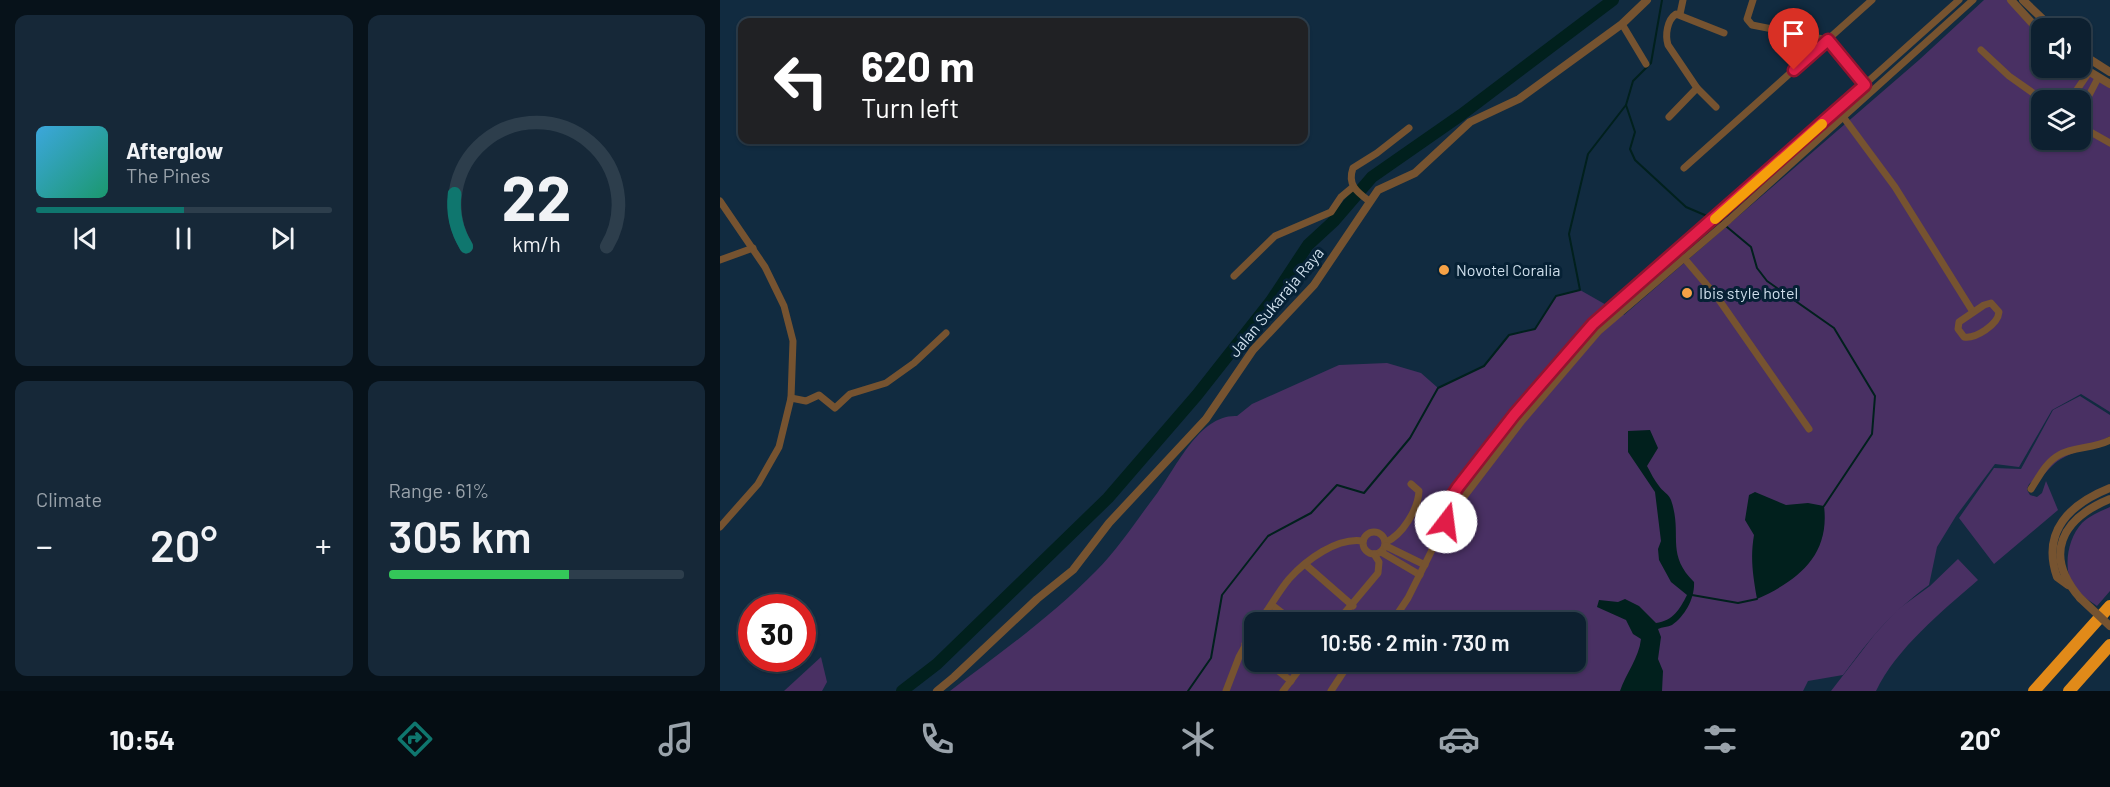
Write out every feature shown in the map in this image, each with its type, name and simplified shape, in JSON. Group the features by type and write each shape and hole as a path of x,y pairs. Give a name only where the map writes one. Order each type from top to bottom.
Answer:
{"highway":[{"path":"2034,691 2110,606"},
{"path":"2071,691 2110,645"},
{"path":"2030,691 2050,673"}],"street":[{"name":"Jalan Sukaraja Raya","path":"937,691 1037,599 1073,570 1109,523 1211,412 1253,350 1323,273 1367,199 1385,186 1415,173 1470,122 1519,99 1622,24 1647,0"},
{"path":"1680,14 1683,0"},
{"path":"1753,0 1747,19 1752,25 1828,40 1871,92"},
{"path":"1684,168 1872,0"},
{"path":"1446,522 1448,502 1458,487 1514,415 1593,324 1652,271 1710,224 1959,0"},
{"path":"1398,612 1420,575 1446,522 1522,421 1599,331 1729,220 1973,0"},
{"path":"2011,0 2031,22"},
{"path":"2024,0 2042,18"},
{"path":"1716,107 1696,88 1666,39 1672,16 1680,14 1724,33"},
{"path":"1622,24 1646,64"},
{"path":"1794,34 1811,55"},
{"path":"1981,50 2009,76 2031,92"},
{"path":"2091,60 2110,72"},
{"path":"2091,73 2110,84"},
{"path":"2091,92 2098,78"},
{"path":"1669,117 1696,88"},
{"path":"1844,118 1895,187 1973,312"},
{"path":"1367,199 1354,188 1351,176 1355,165 1377,153 1409,128"},
{"path":"2091,132 2110,143"},
{"path":"1234,276 1275,236 1331,212 1341,197 1354,188"},
{"path":"720,201 753,248 778,291 794,341 791,398 783,434 769,468 745,501 720,527"},
{"path":"720,260 753,248"},
{"path":"1684,258 1733,319 1809,429"},
{"path":"1652,271 1659,279"},
{"path":"1991,303 1997,309 1999,317 1974,336 1966,338 1959,332 1958,324 1973,312 1991,303"},
{"path":"1593,324 1599,331"},
{"path":"791,398 808,400 819,395 835,408 850,394 886,383 914,363 946,333"},
{"path":"2031,489 2044,469 2059,454 2095,447 2110,440"},
{"path":"1382,549 1402,530 1416,506 1419,491 1411,484"},
{"path":"2110,488 2081,501 2072,508 2060,524 2055,538 2054,565 2057,577 2110,626"},
{"path":"2068,585 2061,563 2064,538 2069,527 2083,511 2110,499"},
{"path":"1347,612 1378,573 1382,549 1382,534 1368,533 1363,541 1365,550 1382,549 1425,565"},
{"path":"1267,612 1289,579 1306,564 1342,542 1363,541"},
{"path":"1382,549 1420,575"},
{"path":"1306,564 1353,606"},
{"path":"1272,605 1281,612"},
{"path":"1226,691 1228,681 1244,646"},
{"path":"1280,672 1291,681"},
{"path":"1283,691 1298,672"},
{"path":"1331,691 1343,672"}],"shaded area":[{"path":"1984,0 2011,0 2031,21 2031,78 2091,78 2091,75 2110,88 2110,412 2081,394 2052,410 2019,467 1995,464 1956,516 1937,547 1929,585 1882,626 1843,675 1808,681 1803,691 950,691 1044,619 1096,571 1128,533 1191,444 1212,423 1237,416 1252,404 1339,365 1387,363 1421,373 1438,388 1484,366 1509,335 1535,329 1556,296 1580,290 1624,315 1919,60"},
{"path":"2080,396 2110,415 2110,436 2061,459 2040,478 2030,483 2027,490 2030,495 2037,497 2042,493 2046,481 2058,510 1994,564 1959,518 1994,468 2021,469 2053,410"},
{"path":"1650,430 1658,448 1647,466 1657,484 1671,500 1676,524 1677,553 1685,572 1694,582 1694,588 1691,600 1681,617 1672,625 1658,629 1661,637 1658,659 1663,671 1662,691 1620,691 1638,653 1641,639 1633,634 1626,620 1597,607 1599,600 1618,602 1625,599 1639,606 1656,623 1671,617 1687,595 1671,582 1659,560 1658,549 1661,541 1655,492 1628,452 1628,431"},
{"path":"1755,492 1786,505 1808,503 1824,506 1825,523 1817,552 1808,564 1786,583 1757,599 1752,559 1754,535 1745,520 1749,495"},
{"path":"2110,507 2110,591 2097,606 2082,596 2071,582 2068,573 2068,555 2073,538 2082,523"},
{"path":"1958,559 1978,580 1935,618 1895,660 1876,691 1831,691 1875,634 1897,610 1930,586"},
{"path":"821,657 827,682 822,691 784,691 805,672 816,672 816,662"}],"waterway":[{"path":"902,691 937,664 1108,498 1197,395 1271,301 1308,245 1334,221 1372,177 1461,115 1613,0"},
{"path":"1662,0 1651,63 1633,81 1626,105 1635,132 1630,149 1635,160 1686,207 1721,222 1751,247 1757,268 1767,281 1834,328 1875,396 1872,434 1824,506"},
{"path":"1188,691 1211,658 1222,595 1268,536 1311,513 1337,485 1364,493 1410,438 1438,388 1484,366 1509,335 1535,329 1556,296 1580,290 1569,234 1588,154 1626,105"},
{"path":"1692,595 1738,603 1757,599"}],"slow traffic":[{"path":"1715,219 1822,124"}],"place":[{"name":"Novotel Coralia","path":"1444,270"},
{"name":"Ibis style hotel","path":"1687,293"}],"route":[{"path":"1446,522 1448,502 1458,487 1514,415 1593,324 1660,263 1710,224 1865,85 1828,40 1794,70"}]}
